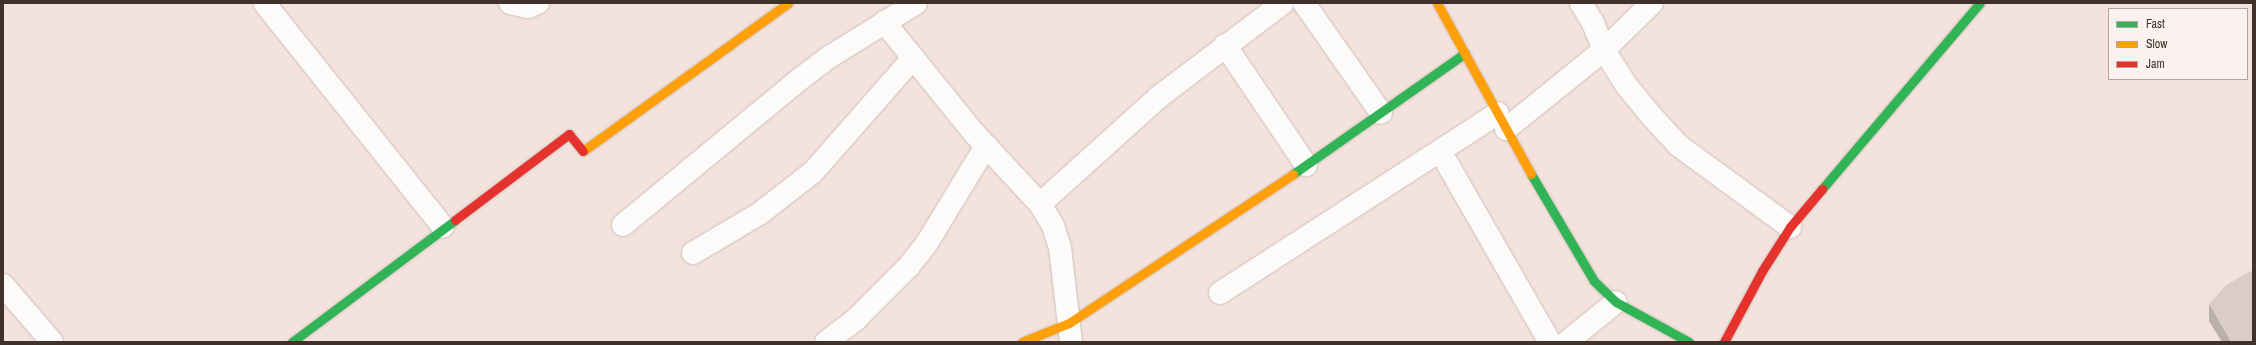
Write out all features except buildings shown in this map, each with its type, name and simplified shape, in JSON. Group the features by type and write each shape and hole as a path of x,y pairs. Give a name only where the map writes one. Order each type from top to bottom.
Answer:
{"street":[{"path":"510,3 528,7 538,3"},
{"path":"292,342 443,227 569,134 582,152 788,3"},
{"path":"623,225 800,78 884,22 916,3"},
{"path":"1040,204 1160,96 1284,3"},
{"path":"1304,3 1381,113"},
{"path":"1437,3 1566,238 1594,281 1616,302 1689,342"},
{"path":"1582,3 1593,22 1604,50 1626,85 1678,145 1790,227"},
{"path":"1220,293 1440,151 1502,121 1604,50 1652,3"},
{"path":"1724,342 1762,271 1790,227 1980,3"},
{"path":"265,4 443,227"},
{"path":"884,22 986,146 1040,204 1053,226 1060,248 1070,332"},
{"path":"1226,46 1306,165"},
{"path":"1022,342 1070,332 1465,53"},
{"path":"693,253 759,214 813,172 913,58"},
{"path":"826,342 856,319 909,266 927,243 986,146"},
{"path":"1440,151 1550,342"},
{"path":"3,285 52,342"},
{"path":"1567,342 1616,302"}],"traffic: fast":[{"path":"1822,189 1980,3"},
{"path":"1293,174 1465,53"},
{"path":"1531,174 1594,281 1616,302 1689,342"},
{"path":"292,342 455,220"}],"traffic: slow":[{"path":"583,151 788,3"},
{"path":"1437,3 1531,174"},
{"path":"1022,342 1069,323 1293,174"}],"traffic: jam":[{"path":"455,220 569,134 583,151"},
{"path":"1724,342 1762,271 1790,227 1822,189"}]}
